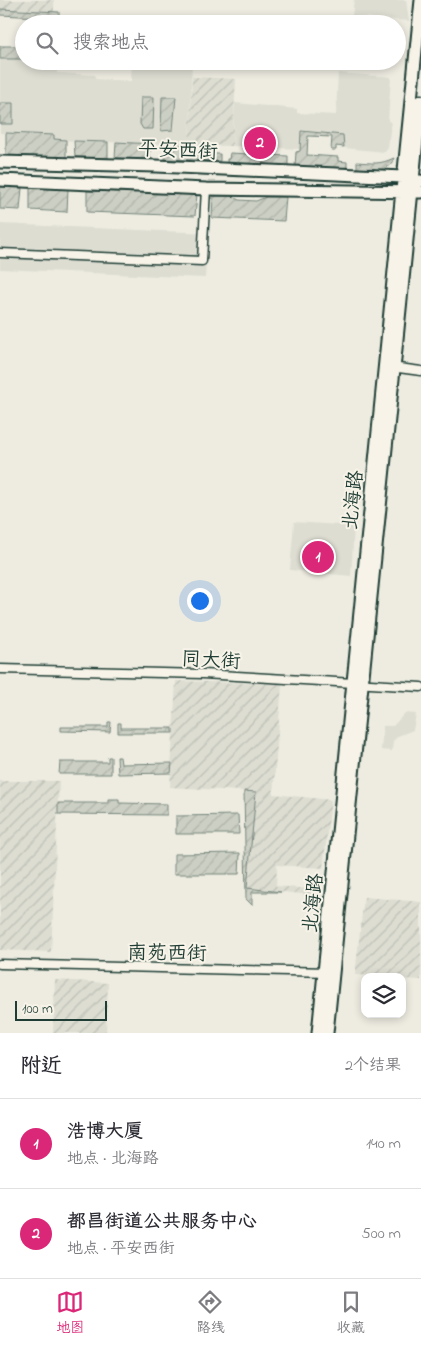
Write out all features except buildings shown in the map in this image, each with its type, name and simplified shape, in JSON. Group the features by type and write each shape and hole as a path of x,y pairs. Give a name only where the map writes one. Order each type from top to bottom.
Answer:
{"main road":[{"name":"北海路","path":"412,186 421,0"},
{"name":"北海路","path":"327,1033 329,972 389,367 421,101"},
{"name":"平安西街","path":"0,162 156,166 412,186"},
{"name":"平安西街","path":"0,180 206,189 412,186"},
{"name":"北海路","path":"318,1033 329,972"}],"street":[{"path":"0,253 202,261 206,189"},
{"path":"389,367 421,371"},
{"name":"同大街","path":"0,669 203,674 421,687"},
{"name":"南苑西街","path":"0,964 329,972"}],"shaded area":[{"path":"0,0 54,0 54,11 0,9"},
{"path":"354,0 406,0 409,21 406,21 406,15 352,15"},
{"path":"0,9 59,12 59,15 0,15"},
{"path":"0,46 15,46 15,59 0,59"},
{"path":"0,59 15,59 15,70 57,70 57,73 95,75 95,79 131,81 132,70 192,70 189,145 74,141 54,139 54,135 0,133"},
{"path":"338,73 391,77 388,121 391,122 388,148 385,152 344,148 342,135 301,131 300,149 232,146 235,103 297,109 297,113 336,115"},
{"path":"192,77 236,79 232,146 189,145"},
{"path":"141,97 154,97 153,129 143,129 140,124"},
{"path":"162,97 176,97 173,130 161,131"},
{"path":"0,103 13,103 13,124 0,124"},
{"path":"301,131 343,135 344,147 336,146 336,150 331,150 332,137 308,136 307,155 338,157 338,161 347,162 347,169 295,167 296,152 300,151"},
{"path":"6,133 54,135 54,139 66,140 66,158 6,155"},
{"path":"74,141 108,142 108,158 75,157"},
{"path":"116,142 151,144 150,159 115,158"},
{"path":"165,144 189,145 187,154 220,154 220,161 165,159"},
{"path":"230,153 288,156 288,166 227,165"},
{"path":"394,158 388,167 383,169 357,170 357,162 380,163"},
{"path":"0,187 22,188 20,210 0,209"},
{"path":"30,188 68,189 67,212 30,210"},
{"path":"87,191 197,194 195,216 87,212"},
{"path":"213,196 231,196 239,200 256,201 266,197 286,197 284,221 212,218"},
{"path":"0,224 208,233 205,278 0,269"},
{"path":"294,522 354,526 351,576 290,570"},
{"path":"176,681 282,684 273,794 331,800 323,868 277,865 276,886 321,890 320,896 247,888 255,792 170,787"},
{"path":"405,713 416,714 413,730 398,736 393,741 392,751 381,750 383,726 393,726"},
{"path":"108,722 111,722 110,732 61,731 61,727 108,727"},
{"path":"118,723 121,723 121,728 173,728 173,733 118,733"},
{"path":"108,757 111,757 111,774 59,774 60,762 108,762"},
{"path":"117,757 120,757 121,764 172,763 171,773 118,774"},
{"path":"0,781 59,781 51,952 0,950"},
{"path":"244,791 256,792 247,888 281,892 252,892 252,905 246,899"},
{"path":"108,799 119,799 119,803 167,804 167,815 58,814 58,803 108,803"},
{"path":"238,815 239,834 176,834 176,816"},
{"path":"240,853 239,874 174,874 174,854"},
{"path":"364,897 421,902 421,980 406,979 406,973 361,973 361,975 355,975"},
{"path":"55,980 108,983 106,1033 53,1033"}],"place":[{"name":"都昌街道公共服务中心","path":"260,143"},
{"name":"浩博大厦","path":"318,557"}]}
